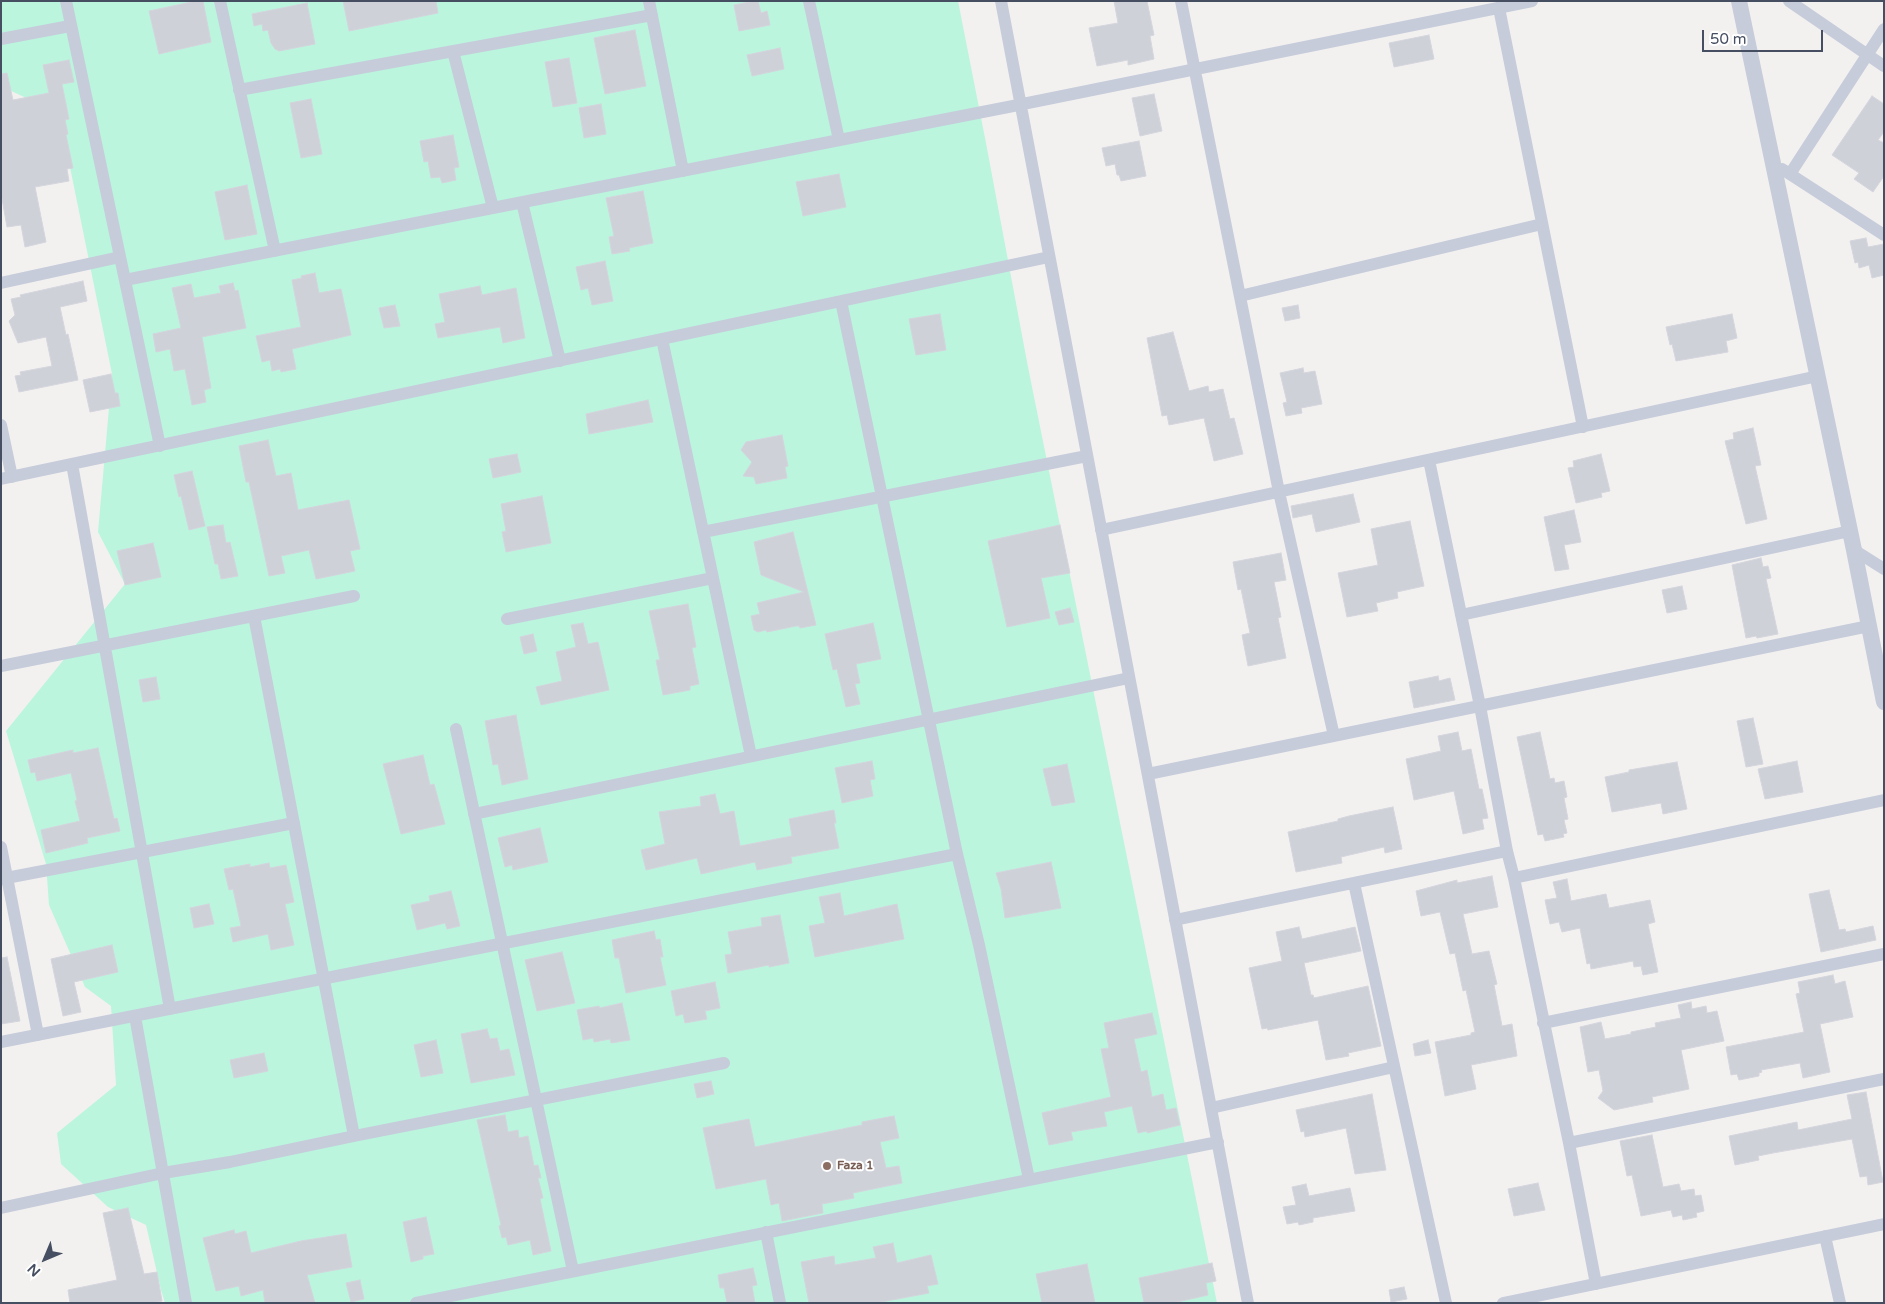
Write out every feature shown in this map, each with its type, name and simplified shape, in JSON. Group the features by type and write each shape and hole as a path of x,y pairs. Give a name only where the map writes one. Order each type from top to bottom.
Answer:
{"street":[{"path":"66,1 160,446"},
{"path":"220,1 275,251"},
{"path":"649,1 683,171"},
{"path":"809,1 839,140"},
{"path":"1001,1 1248,1303"},
{"path":"1182,1 1279,492 1334,736"},
{"path":"125,280 1020,105 1532,1"},
{"path":"1739,1 1884,702"},
{"path":"1789,1 1884,66"},
{"path":"1498,8 1583,426"},
{"path":"240,90 652,14"},
{"path":"1,39 70,26"},
{"path":"1790,174 1884,29"},
{"path":"453,51 493,208"},
{"path":"1772,162 1884,235"},
{"path":"522,202 560,360"},
{"path":"1240,296 1542,224"},
{"path":"1,283 120,257"},
{"path":"1,425 7,478 1049,257"},
{"path":"841,301 1029,1179"},
{"path":"662,339 751,756"},
{"path":"1101,530 1818,376"},
{"path":"703,532 1087,456"},
{"path":"1429,460 1480,706 1507,850 1569,1143 1596,1284"},
{"path":"72,464 170,1009"},
{"path":"1461,616 1850,531"},
{"path":"1854,550 1884,569"},
{"path":"507,619 713,578"},
{"path":"1,666 354,596"},
{"path":"254,616 354,1136"},
{"path":"1148,774 1869,626"},
{"path":"474,814 1129,678"},
{"path":"456,729 573,1271"},
{"path":"1514,878 1884,800"},
{"path":"4,878 294,823"},
{"path":"1,847 4,878 38,1035"},
{"path":"1175,920 1507,850"},
{"path":"1,1042 958,854"},
{"path":"1354,883 1446,1303"},
{"path":"1543,1023 1884,954"},
{"path":"135,1016 186,1303"},
{"path":"1,1208 163,1173 230,1162 724,1063"},
{"path":"1211,1108 1394,1067"},
{"path":"1569,1143 1884,1079"},
{"path":"416,1303 1218,1142"},
{"path":"1503,1303 1884,1224"},
{"path":"766,1232 780,1303"},
{"path":"1825,1236 1840,1303"}],"green space":[{"path":"1,1 958,1 1028,367 1217,1303 165,1303 146,1225 108,1207 61,1164 57,1133 116,1085 111,1006 85,987 49,905 46,864 6,731 125,584 98,532 112,374 59,113 9,90 1,84"}],"building":[{"path":"203,1 211,42 159,54 149,11"},
{"path":"343,1 436,1 438,13 349,31"},
{"path":"758,1 761,13 767,11 770,25 739,31 734,5"},
{"path":"1114,1 1147,1 1154,35 1150,36 1154,59 1128,65 1128,60 1097,66 1089,28 1118,23"},
{"path":"307,3 315,44 279,51 271,43 268,30 263,31 262,24 254,26 252,14"},
{"path":"635,30 646,86 605,94 594,38"},
{"path":"1429,35 1434,59 1394,67 1389,43"},
{"path":"780,48 784,69 752,76 747,55"},
{"path":"569,58 577,103 553,107 545,62"},
{"path":"69,60 74,82 62,84 69,119 65,120 68,134 66,135 73,168 67,169 69,181 35,187 46,242 25,247 21,225 7,227 1,193 1,74 7,73 13,100 49,93 43,65"},
{"path":"1154,94 1162,131 1140,136 1132,98"},
{"path":"1872,96 1884,104 1884,132 1878,140 1884,143 1884,176 1873,192 1854,179 1859,173 1832,155"},
{"path":"311,99 322,154 301,158 290,103"},
{"path":"601,104 606,134 584,138 579,108"},
{"path":"453,135 459,167 454,168 456,180 442,183 440,177 431,178 428,161 424,162 420,141"},
{"path":"1139,141 1146,176 1121,181 1119,175 1117,175 1115,164 1106,166 1102,148"},
{"path":"839,174 846,207 803,216 796,182"},
{"path":"247,185 257,234 225,240 215,192"},
{"path":"643,191 653,243 629,248 630,251 612,254 609,237 614,236 606,198"},
{"path":"1866,238 1868,247 1884,244 1884,275 1872,278 1869,265 1859,268 1858,262 1855,263 1850,241"},
{"path":"605,261 613,301 592,305 588,288 581,290 576,267"},
{"path":"315,273 319,293 341,289 351,335 292,349 296,369 281,372 280,369 272,371 270,360 262,362 256,336 301,327 292,280"},
{"path":"83,281 87,301 60,307 78,380 19,392 15,376 21,375 20,372 52,366 46,337 18,343 9,321 15,315 11,299 21,297 20,295"},
{"path":"233,283 235,291 238,290 246,328 202,337 211,388 204,390 206,402 192,405 185,369 174,371 170,349 156,352 153,334 181,328 172,288 191,284 194,298 221,293 219,286"},
{"path":"480,286 482,295 516,288 525,338 503,343 500,327 438,338 435,324 445,322 439,294"},
{"path":"395,305 400,326 384,328 379,308"},
{"path":"1298,305 1300,318 1285,321 1282,308"},
{"path":"940,314 946,350 916,355 909,319"},
{"path":"1732,314 1737,338 1726,341 1728,352 1676,361 1666,327"},
{"path":"1173,332 1189,391 1208,386 1209,392 1223,389 1230,419 1234,418 1243,454 1214,461 1204,418 1169,425 1167,415 1162,416 1147,338"},
{"path":"1303,368 1304,373 1315,371 1322,404 1301,408 1302,413 1286,416 1283,403 1287,402 1280,373"},
{"path":"111,374 115,393 118,393 120,406 90,412 83,380"},
{"path":"648,400 653,422 589,434 586,414"},
{"path":"1753,428 1761,465 1755,466 1767,519 1746,524 1725,441 1734,439 1733,433"},
{"path":"782,435 788,466 785,467 787,478 756,484 754,477 743,476 752,462 741,450 746,442"},
{"path":"268,440 276,476 291,473 298,510 349,500 360,549 350,551 355,571 316,579 309,550 281,556 285,573 269,576 249,482 246,482 239,446"},
{"path":"517,454 521,472 493,478 489,459"},
{"path":"1601,454 1610,491 1601,493 1602,497 1576,503 1568,468 1574,467 1573,461"},
{"path":"192,471 205,526 189,530 174,475"},
{"path":"1353,494 1360,522 1316,532 1312,514 1293,518 1291,506"},
{"path":"542,496 551,543 506,552 502,532 506,531 501,504"},
{"path":"1574,510 1581,542 1564,545 1569,569 1555,571 1544,517"},
{"path":"1410,521 1424,586 1397,592 1398,598 1376,603 1378,611 1347,617 1338,573 1378,565 1371,529"},
{"path":"223,525 226,543 230,542 238,576 221,579 218,564 215,564 207,527"},
{"path":"1060,525 1070,573 1041,578 1050,618 1007,627 988,541"},
{"path":"793,532 816,625 758,632 754,630 751,616 760,614 757,603 804,592 761,575 754,542"},
{"path":"153,543 161,577 125,585 117,551"},
{"path":"1281,553 1286,580 1274,582 1281,617 1278,618 1286,658 1248,666 1242,635 1250,633 1241,589 1238,590 1233,562"},
{"path":"1761,558 1763,567 1768,566 1771,578 1766,579 1778,634 1746,638 1732,565"},
{"path":"1682,586 1687,609 1667,613 1662,590"},
{"path":"688,604 696,647 692,648 699,684 690,686 690,690 663,695 656,660 660,660 649,611"},
{"path":"1070,608 1074,622 1059,625 1055,612"},
{"path":"583,623 588,644 598,642 609,690 541,705 536,687 562,681 556,652 576,647 571,625"},
{"path":"873,623 881,659 856,664 860,683 855,684 860,704 846,707 837,669 833,670 825,634"},
{"path":"533,634 537,651 524,654 520,637"},
{"path":"1438,676 1439,681 1450,678 1455,700 1414,708 1409,682"},
{"path":"156,677 160,699 143,702 139,680"},
{"path":"516,715 528,779 502,785 498,764 493,765 485,721"},
{"path":"1753,718 1763,764 1746,767 1737,721"},
{"path":"1458,732 1462,751 1471,749 1479,789 1482,789 1488,818 1482,819 1484,829 1463,834 1454,791 1414,800 1406,759 1441,751 1438,736"},
{"path":"1540,732 1550,779 1554,778 1555,783 1564,781 1567,797 1564,798 1568,819 1564,820 1567,833 1563,834 1564,837 1545,841 1543,834 1538,835 1517,737"},
{"path":"98,748 114,819 117,818 120,831 87,838 88,843 46,853 41,830 80,821 75,801 77,800 71,773 37,781 35,772 31,773 28,760 73,750 73,753"},
{"path":"423,755 430,785 434,784 445,824 401,834 383,764"},
{"path":"872,761 875,779 870,780 873,796 842,803 835,768"},
{"path":"1797,761 1803,792 1765,799 1758,769"},
{"path":"1677,762 1687,809 1663,814 1661,803 1612,812 1605,777 1629,772 1629,770"},
{"path":"1067,764 1075,802 1052,806 1043,769"},
{"path":"715,794 720,814 734,811 740,846 792,836 789,819 834,810 836,823 834,823 839,848 791,857 792,863 757,870 755,862 701,874 697,858 646,870 641,850 665,844 659,812 701,806 700,797"},
{"path":"1393,807 1402,849 1385,853 1384,847 1341,857 1342,863 1296,872 1288,832"},
{"path":"540,828 548,862 513,870 512,865 505,867 498,838"},
{"path":"1051,862 1061,908 1005,918 1001,889 996,873"},
{"path":"269,863 270,868 286,865 294,902 285,904 294,945 271,950 268,934 233,942 230,928 241,926 233,889 229,890 224,869 250,864 250,867"},
{"path":"1492,876 1498,907 1463,914 1472,954 1489,951 1497,984 1494,985 1502,1026 1512,1024 1517,1056 1471,1065 1476,1089 1445,1096 1435,1042 1471,1035 1471,1033 1475,1032 1466,990 1463,991 1455,953 1450,954 1440,912 1421,916 1416,891 1457,880 1457,883"},
{"path":"1567,879 1571,901 1606,894 1609,908 1650,900 1655,922 1648,924 1658,972 1643,975 1641,966 1634,967 1633,961 1591,969 1590,963 1587,964 1580,928 1562,932 1559,922 1550,924 1545,900 1557,898 1553,882"},
{"path":"1829,890 1839,930 1845,929 1846,932 1873,926 1876,940 1821,952 1809,894"},
{"path":"451,891 460,926 447,929 445,923 417,930 411,905 430,901 429,896"},
{"path":"840,893 844,916 897,904 904,939 815,957 809,926 825,923 819,897"},
{"path":"209,904 214,924 194,928 190,908"},
{"path":"780,915 789,963 728,973 725,955 732,954 728,932 762,926 761,918"},
{"path":"1299,927 1302,939 1355,927 1361,951 1304,963 1311,995 1314,998 1368,986 1381,1046 1348,1053 1349,1056 1326,1060 1318,1020 1268,1030 1267,1028 1262,1029 1249,968 1282,961 1276,932"},
{"path":"654,931 656,940 660,939 663,957 660,957 666,985 626,993 619,958 615,958 612,940"},
{"path":"112,945 118,972 74,982 81,1012 63,1016 51,959"},
{"path":"562,952 575,1003 537,1011 525,960"},
{"path":"7,957 20,1021 1,1024 1,958"},
{"path":"1833,975 1835,984 1845,981 1853,1017 1820,1024 1830,1072 1803,1078 1800,1063 1761,1070 1762,1072 1759,1073 1759,1076 1739,1080 1737,1074 1731,1075 1726,1047 1804,1032 1796,994 1800,993 1798,982"},
{"path":"715,982 720,1008 705,1011 707,1019 685,1023 683,1014 676,1016 671,991"},
{"path":"1691,1002 1692,1009 1706,1006 1707,1013 1717,1011 1724,1041 1681,1050 1689,1089 1652,1097 1653,1102 1614,1110 1598,1098 1603,1091 1599,1070 1588,1072 1580,1027 1601,1022 1605,1039 1631,1034 1631,1032 1656,1027 1655,1023 1681,1018 1678,1005"},
{"path":"622,1003 630,1040 611,1043 610,1039 594,1042 593,1038 583,1040 577,1010 599,1006 600,1008"},
{"path":"1152,1013 1157,1034 1134,1039 1141,1072 1147,1070 1152,1097 1163,1094 1166,1110 1176,1108 1180,1125 1147,1133 1147,1131 1138,1133 1132,1106 1104,1112 1107,1126 1071,1132 1073,1140 1049,1145 1042,1113 1111,1097 1101,1049 1109,1048 1104,1023"},
{"path":"487,1029 490,1039 497,1038 500,1051 509,1049 515,1075 471,1083 461,1034"},
{"path":"436,1040 443,1073 421,1077 414,1045"},
{"path":"1428,1040 1431,1053 1415,1056 1413,1044"},
{"path":"264,1053 268,1071 234,1078 230,1060"},
{"path":"711,1081 714,1094 697,1098 694,1084"},
{"path":"1866,1092 1883,1182 1868,1185 1867,1176 1860,1177 1852,1139 1758,1156 1759,1160 1735,1165 1729,1136 1797,1122 1798,1130 1852,1119 1847,1095"},
{"path":"1372,1094 1386,1170 1355,1174 1346,1128 1305,1137 1304,1131 1301,1132 1296,1110"},
{"path":"505,1115 508,1132 518,1130 519,1138 528,1136 534,1166 538,1165 541,1178 538,1178 543,1198 540,1199 551,1251 533,1255 530,1240 508,1245 506,1237 502,1238 499,1226 501,1225 477,1120"},
{"path":"894,1116 899,1138 880,1142 886,1168 899,1166 902,1183 853,1193 854,1198 822,1204 823,1213 782,1221 779,1203 771,1205 766,1179 716,1189 703,1128 749,1119 755,1147 862,1125 862,1122"},
{"path":"1652,1135 1663,1187 1679,1184 1681,1191 1694,1189 1695,1196 1701,1195 1704,1211 1696,1213 1697,1217 1683,1220 1682,1215 1673,1217 1671,1210 1641,1216 1632,1175 1627,1176 1620,1141"},
{"path":"1538,1183 1545,1210 1514,1216 1508,1189"},
{"path":"1306,1184 1309,1196 1350,1188 1355,1211 1313,1218 1313,1222 1299,1225 1298,1222 1287,1224 1283,1207 1296,1205 1292,1187"},
{"path":"128,1208 144,1274 157,1272 162,1301 152,1303 70,1303 68,1290 117,1280 103,1213"},
{"path":"426,1217 434,1254 423,1256 423,1259 411,1262 403,1222"},
{"path":"234,1230 235,1234 246,1231 251,1253 301,1241 346,1234 352,1267 307,1275 315,1303 265,1303 263,1290 241,1296 239,1286 216,1291 203,1238"},
{"path":"893,1243 897,1263 931,1255 938,1284 927,1286 929,1293 876,1303 809,1303 801,1262 834,1256 835,1265 876,1258 873,1247"},
{"path":"1212,1263 1216,1281 1206,1283 1208,1295 1173,1303 1144,1303 1139,1278"},
{"path":"1087,1264 1095,1303 1042,1303 1036,1274"},
{"path":"753,1268 757,1285 752,1286 755,1303 727,1303 724,1288 720,1288 718,1275"},
{"path":"360,1280 364,1299 351,1302 346,1283"},
{"path":"1404,1287 1407,1299 1391,1302 1389,1290"}],"place":[{"name":"Faza 1","path":"827,1166"}]}
